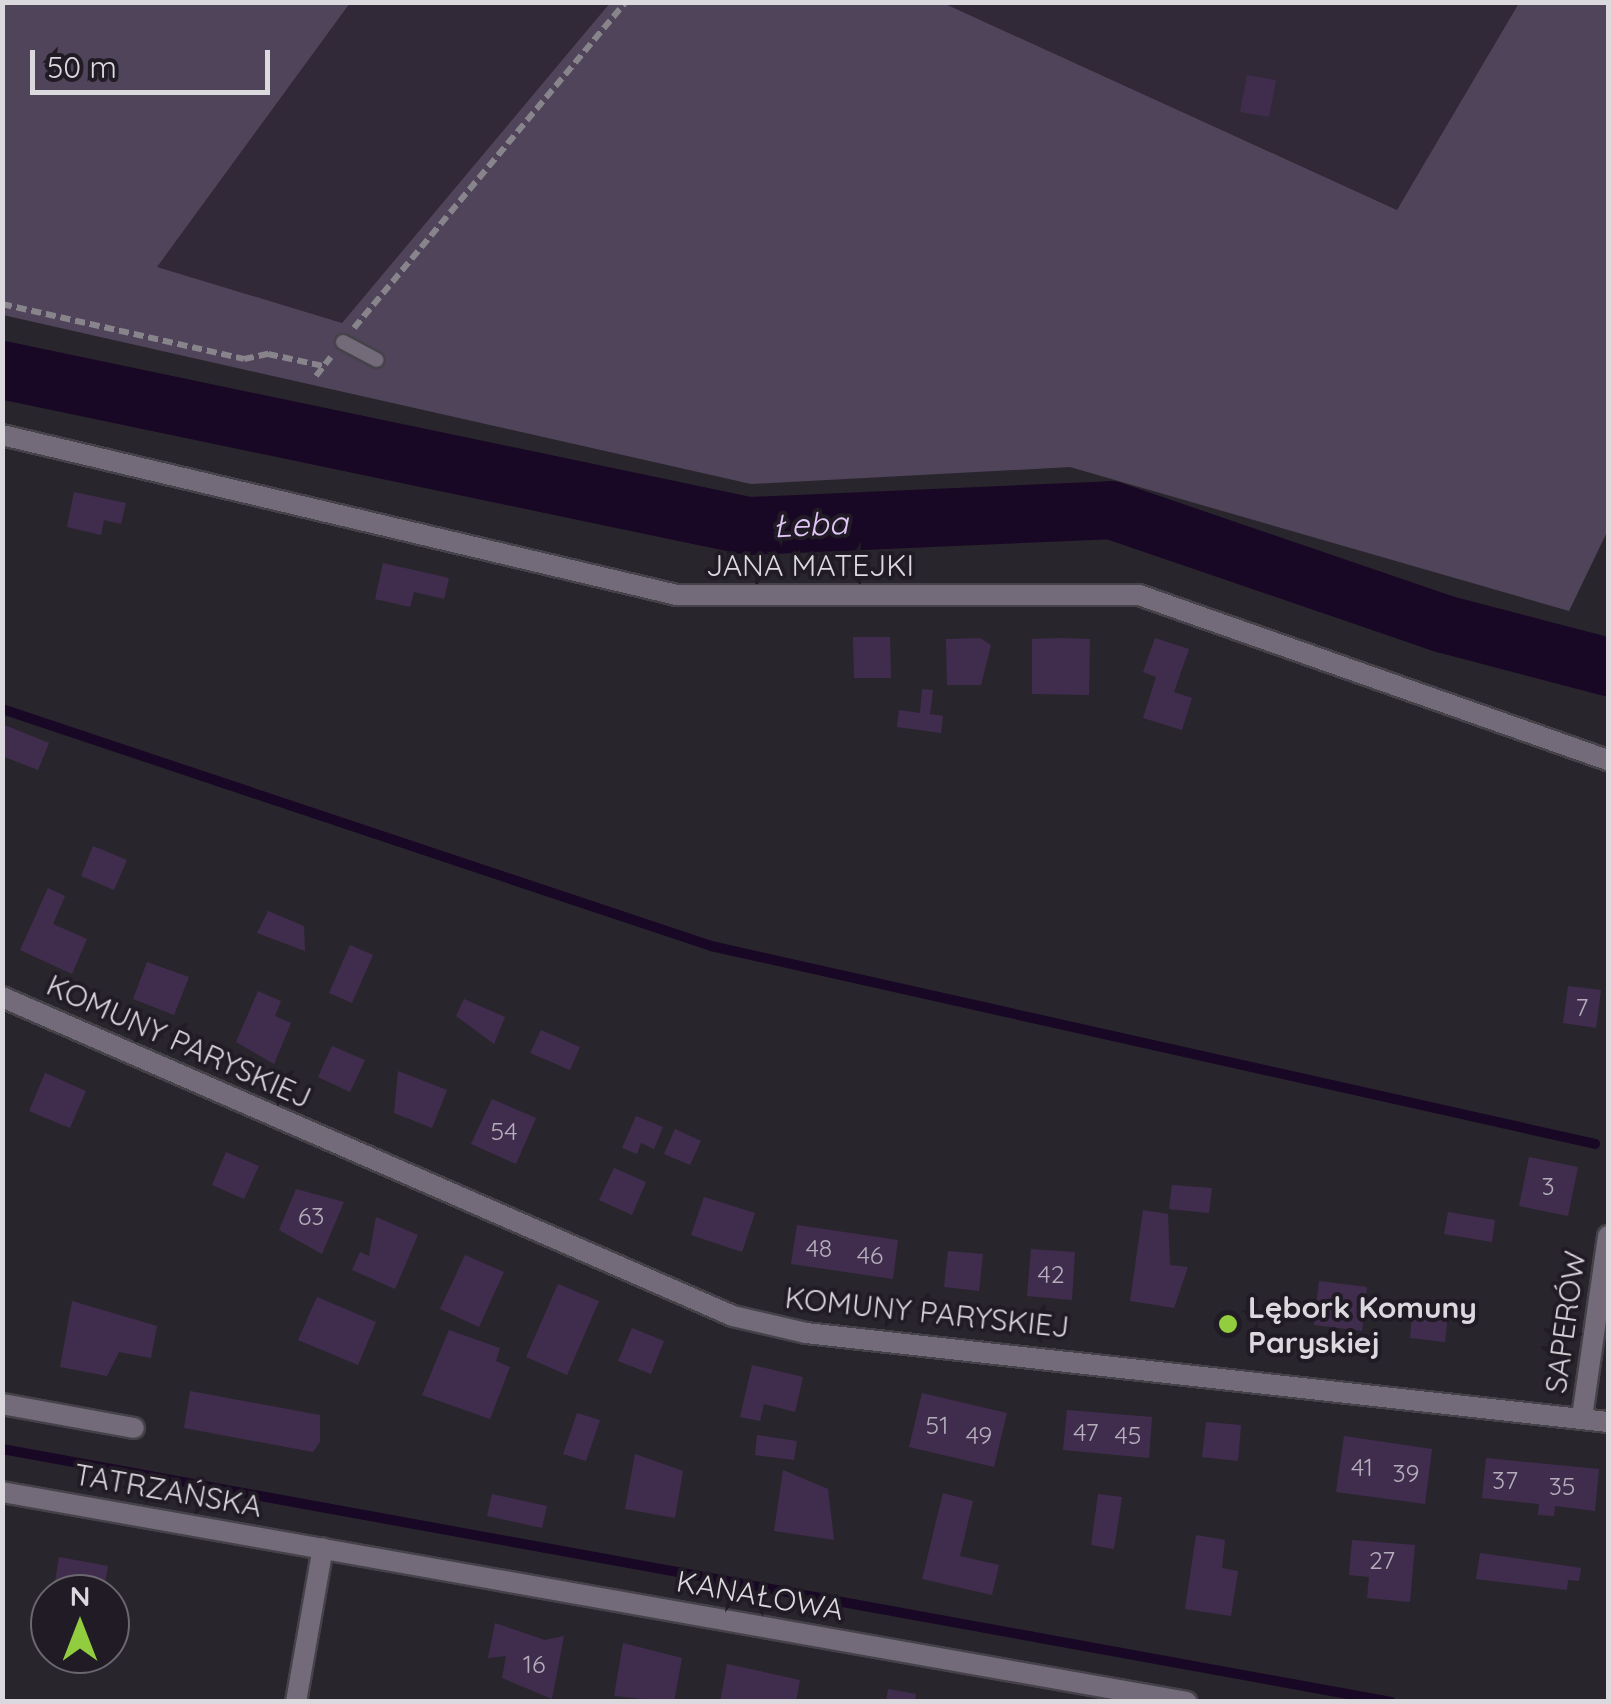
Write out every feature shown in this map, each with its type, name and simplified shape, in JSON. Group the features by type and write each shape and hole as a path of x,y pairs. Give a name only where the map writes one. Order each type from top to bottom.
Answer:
{"street":[{"name":"JANA MATEJKI","path":"2,435 677,594 1138,595 1608,760"},
{"name":"KOMUNY PARYSKIEJ","path":"2,996 734,1316 806,1333 1582,1416 1608,1422"},
{"name":"SAPERÓW","path":"1582,1416 1608,1236"},
{"path":"2,1404 134,1428"},
{"name":"TATRZAŃSKA","path":"2,1492 323,1548"},
{"path":"296,1702 323,1548"},
{"name":"KANAŁOWA","path":"323,1548 1187,1702"}],"lane":[{"path":"342,342 377,360"}],"path":[{"path":"316,376 626,2"},
{"path":"2,304 244,358 324,366"}],"shaded area":[{"path":"3,3 350,3 157,267 342,323 610,3 943,3 1397,210 1519,3 1608,3 1608,530 1569,611 1070,467 751,484 3,315"},
{"path":"350,3 610,3 342,323 156,267"},
{"path":"943,3 1519,3 1398,210"}],"building":[{"path":"1247,75 1276,80 1269,117 1240,112"},
{"path":"74,492 126,503 121,524 104,520 101,535 67,527"},
{"path":"383,563 449,578 444,599 414,592 410,607 375,599"},
{"path":"853,637 890,637 891,678 854,678"},
{"path":"980,638 991,645 981,685 947,685 946,639"},
{"path":"1155,638 1189,649 1174,692 1192,698 1182,730 1143,718 1156,677 1143,672"},
{"path":"1032,639 1090,639 1089,695 1032,694"},
{"path":"922,689 933,690 930,714 943,716 941,733 897,727 899,710 920,713"},
{"path":"2,724 49,743 38,770 2,756"},
{"path":"93,846 127,860 114,890 81,876"},
{"path":"48,888 65,896 53,924 87,939 72,974 20,950"},
{"path":"268,911 304,926 305,951 257,933"},
{"path":"350,945 373,955 352,1003 329,993"},
{"path":"147,962 189,977 174,1015 133,999"},
{"path":"1568,986 1601,990 1596,1028 1563,1023"},
{"path":"258,991 281,1001 275,1016 291,1023 274,1064 236,1042"},
{"path":"464,999 505,1017 494,1044 456,1016"},
{"path":"541,1030 580,1047 570,1070 530,1053"},
{"path":"332,1046 365,1060 350,1092 318,1077"},
{"path":"398,1071 447,1090 432,1128 394,1113"},
{"path":"45,1073 86,1091 70,1128 29,1111"},
{"path":"492,1099 536,1118 516,1164 471,1144"},
{"path":"636,1116 663,1127 654,1149 641,1143 637,1154 622,1148"},
{"path":"675,1129 701,1141 690,1165 664,1154"},
{"path":"226,1152 259,1166 244,1199 212,1185"},
{"path":"1529,1157 1578,1167 1568,1216 1519,1206"},
{"path":"614,1168 646,1182 632,1215 599,1200"},
{"path":"1172,1185 1212,1188 1209,1213 1169,1209"},
{"path":"296,1189 344,1202 322,1254 279,1230"},
{"path":"704,1197 755,1213 742,1252 691,1235"},
{"path":"1143,1210 1168,1214 1170,1265 1188,1267 1174,1308 1130,1301"},
{"path":"1448,1212 1495,1220 1492,1242 1444,1234"},
{"path":"376,1217 418,1235 395,1289 352,1270 360,1252 369,1256"},
{"path":"797,1225 898,1240 893,1279 791,1264"},
{"path":"1031,1249 1075,1252 1072,1300 1027,1296"},
{"path":"948,1251 983,1254 979,1291 944,1287"},
{"path":"465,1255 504,1272 479,1327 440,1309"},
{"path":"1319,1281 1367,1287 1362,1331 1314,1325"},
{"path":"558,1284 599,1301 567,1375 526,1357"},
{"path":"317,1297 376,1322 358,1365 298,1340"},
{"path":"72,1301 157,1326 151,1358 119,1352 107,1376 60,1367"},
{"path":"1413,1303 1449,1306 1445,1342 1410,1338"},
{"name":"Lębork Komuny Paryskiej","path":"1219,1316 1237,1319 1237,1331 1218,1330"},
{"path":"632,1328 664,1341 651,1374 618,1361"},
{"path":"449,1330 500,1348 496,1361 510,1367 490,1419 422,1395"},
{"path":"752,1365 803,1377 795,1412 764,1404 760,1421 740,1417"},
{"path":"190,1391 320,1415 320,1442 313,1452 184,1428"},
{"path":"922,1393 1007,1413 994,1467 909,1447"},
{"path":"1067,1410 1152,1417 1149,1458 1063,1450"},
{"path":"577,1413 600,1420 586,1461 563,1454"},
{"path":"1206,1422 1241,1425 1238,1461 1202,1457"},
{"path":"757,1435 797,1441 794,1460 755,1455"},
{"path":"1344,1436 1432,1449 1425,1504 1336,1492"},
{"path":"635,1454 683,1471 675,1518 625,1509"},
{"path":"1486,1458 1599,1469 1595,1511 1555,1506 1554,1516 1538,1515 1539,1504 1482,1498"},
{"path":"783,1470 828,1489 834,1540 774,1531"},
{"path":"943,1493 973,1501 960,1556 999,1565 992,1595 922,1579"},
{"path":"492,1494 547,1506 542,1528 487,1516"},
{"path":"1098,1494 1122,1497 1114,1549 1091,1545"},
{"path":"1196,1535 1225,1540 1222,1568 1238,1571 1231,1616 1185,1609"},
{"path":"1352,1540 1415,1545 1410,1602 1367,1598 1369,1577 1349,1575"},
{"path":"1480,1553 1581,1568 1579,1581 1568,1580 1567,1590 1476,1579"},
{"path":"59,1557 108,1566 107,1574 56,1574"},
{"path":"495,1623 545,1640 564,1636 552,1699 502,1678 506,1656 488,1658"},
{"path":"623,1643 682,1658 674,1702 614,1696"},
{"path":"727,1664 800,1680 796,1702 720,1702"},
{"path":"888,1689 916,1694 915,1702 886,1702"}],"waterway":[{"name":"Łeba","path":"2,370 749,526 1111,510 1444,624 1608,667"},
{"path":"2,709 711,946 1595,1144"},
{"path":"2,1449 1391,1702"}],"place":[{"name":"Lębork Komuny Paryskiej","path":"1228,1324"}]}
